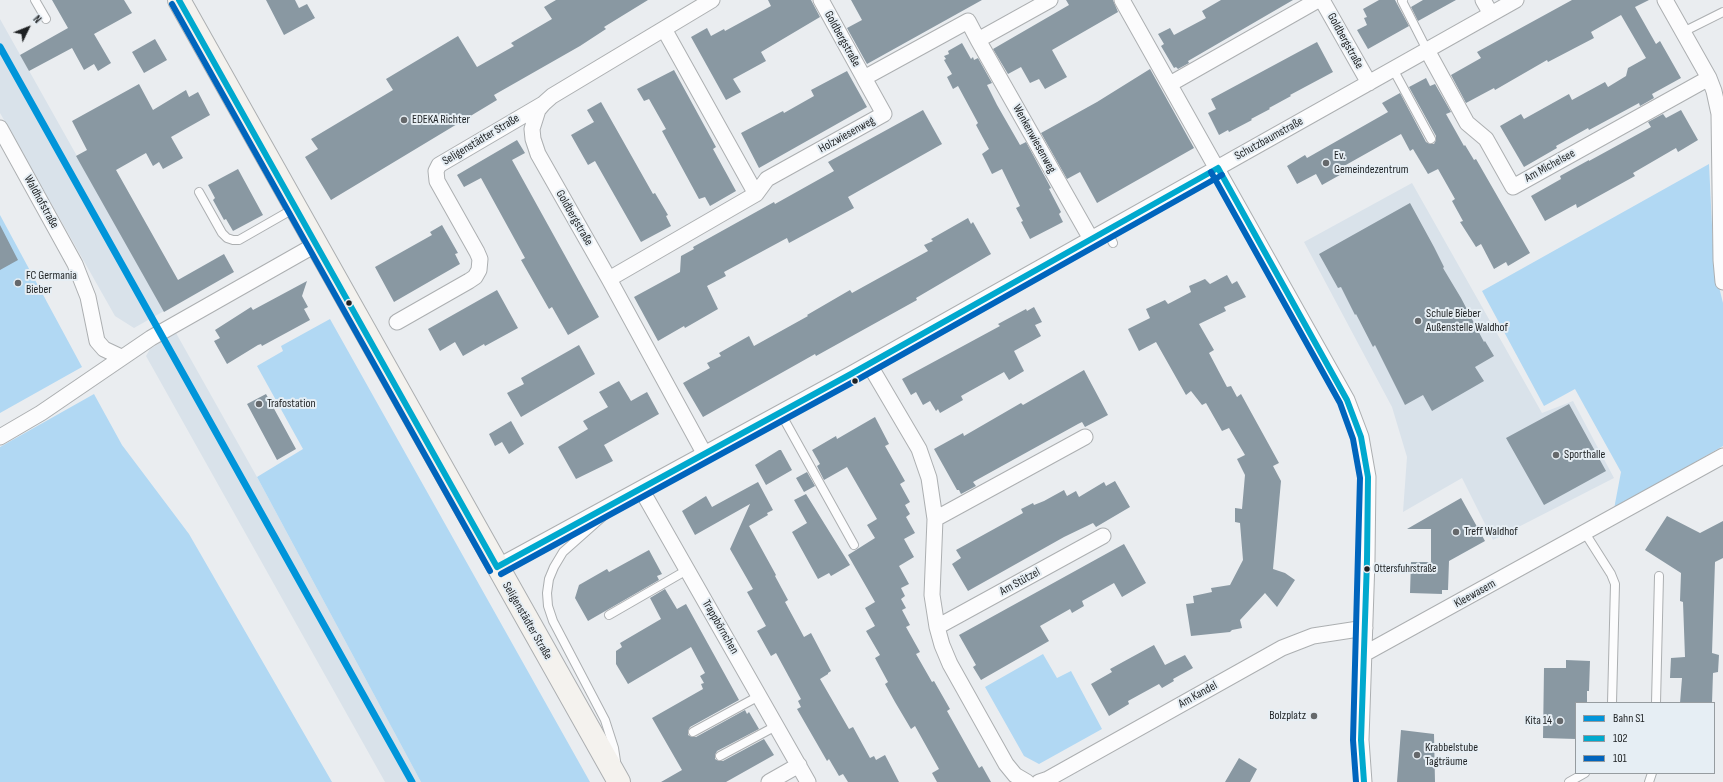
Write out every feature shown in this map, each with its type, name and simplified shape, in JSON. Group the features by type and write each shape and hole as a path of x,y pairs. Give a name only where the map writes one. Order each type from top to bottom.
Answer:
{"street":[{"name":"Seligenstädter Straße","path":"179,0 315,245 618,781"},
{"name":"Goldbergstraße","path":"704,453 609,279 538,154 533,139 532,129 533,121 543,104 552,96 712,0"},
{"name":"Goldbergstraße","path":"820,0 864,78"},
{"path":"864,78 968,21 978,40 1050,0"},
{"path":"1122,0 1218,168 1347,400 1358,425 1365,451 1368,477 1361,740 1364,782"},
{"path":"1170,84 1318,0"},
{"name":"Goldbergstraße","path":"1322,0 1369,83"},
{"path":"1483,0 1491,14"},
{"name":"Schutzbaumstraße","path":"497,568 704,453 869,364 1091,239 1110,236 1218,168 1516,0"},
{"path":"1665,0 1709,78 1714,91 1719,114 1722,220 1721,260 1723,282"},
{"path":"664,28 756,194"},
{"name":"Wenkenwiesenweg","path":"978,40 1091,239"},
{"name":"Am Michelsee","path":"1427,50 1467,123 1486,139 1513,187 1709,78"},
{"name":"Holzwiesenweg","path":"609,279 756,194 767,179 884,114 864,78"},
{"name":"Seligenstädter Straße","path":"397,322 469,281 479,270 480,259 477,252 437,181 436,172 439,165 543,104"},
{"name":"Waldhofstraße","path":"0,128 75,264 88,297 97,341 104,349 121,358"},
{"path":"0,437 41,413 151,338 315,245"},
{"path":"869,364 910,434 924,462 932,492 935,519 932,595 937,627 950,664 1006,764 1015,775 1027,782"},
{"path":"935,519 1085,437"},
{"name":"Kleewasem","path":"1364,654 1723,456"},
{"name":"Trappbörnchen","path":"636,492 687,570 808,782"},
{"name":"Am Stützel","path":"937,627 1103,536"},
{"name":"Am Kandel","path":"1039,782 1048,779 1282,648 1312,636 1365,628"},
{"path":"769,782 799,765"}],"lane":[{"path":"36,0 46,19"},
{"path":"1404,0 1402,1 1427,50"},
{"path":"1683,32 1723,12"},
{"path":"1393,69 1431,138"},
{"path":"199,192 222,233 227,238 233,240 240,240 295,208"},
{"path":"780,412 854,544"},
{"path":"618,781 614,748 605,720 553,621 548,606 547,593 549,579 563,552 583,533 636,492"},
{"path":"1585,533 1611,574 1615,584 1612,702"},
{"path":"609,615 687,570"},
{"path":"1656,702 1659,576"},
{"path":"694,732 759,696"},
{"path":"720,756 776,726"},
{"path":"1569,782 1583,774"}],"shaded area":[{"path":"0,19 164,311 134,328 115,316 0,113"},
{"path":"1709,164 1714,267 1723,303 1723,446 1614,509 1621,472 1575,389 1544,406 1482,291"},
{"name":"Schule Bieber Außenstelle Waldhof","path":"1412,183 1542,413 1573,401 1614,478 1493,540 1462,478 1403,512 1407,457 1392,407 1304,242"},
{"name":"FC Germania Bieber","path":"0,215 82,367 0,413"},
{"path":"330,319 590,782 421,782 257,477 303,449 257,366 283,351 281,346"},
{"path":"176,333 257,477 421,782 385,782 146,356 150,349"},
{"path":"94,394 122,445 189,534 332,782 0,782 0,447"},
{"path":"1043,654 1057,678 1071,671 1102,729 1039,764 1024,756 985,687"}],"building":[{"path":"52,0 124,0 132,13 94,34 111,63 98,71 94,64 84,70 72,48 29,71 20,55 68,28"},
{"path":"266,0 295,0 299,8 307,4 315,18 284,35"},
{"name":"EDEKA Richter","path":"556,0 648,0 604,27 606,29 580,46 494,95 497,100 331,200 305,157 318,149 311,139 393,90 386,79 458,36 477,67 514,46 511,43 552,19 544,7"},
{"path":"768,0 811,0 820,17 761,52 766,61 733,79 741,92 726,100 691,37 707,28 711,36 724,29 725,31 771,6"},
{"path":"851,0 982,0 867,64 847,28 862,20"},
{"path":"1066,0 1113,0 1118,12 1052,50 1067,77 1045,89 1039,79 1030,83 1021,67 1008,74 993,49 1069,5"},
{"path":"1221,0 1293,0 1188,61 1189,63 1178,69 1176,67 1174,68 1161,46 1164,44 1158,34 1170,28 1174,35 1206,18 1202,11"},
{"path":"1379,0 1395,0 1409,26 1368,49 1357,30 1367,25 1364,18 1367,17 1363,9"},
{"path":"1423,0 1456,0 1418,21 1411,7"},
{"path":"1572,0 1649,0 1635,7 1656,44 1660,41 1681,78 1652,94 1654,98 1640,106 1639,103 1589,130 1588,128 1556,146 1557,148 1524,167 1500,126 1521,114 1524,119 1569,94 1572,100 1605,82 1608,87 1626,76 1628,68 1646,58 1621,15 1591,32 1594,38 1548,62 1547,60 1495,90 1494,88 1466,103 1451,75 1481,58 1477,52"},
{"path":"155,39 167,60 144,73 132,52"},
{"path":"1317,42 1333,72 1290,95 1291,96 1269,108 1270,109 1251,119 1252,120 1229,132 1228,130 1219,135 1208,113 1216,109 1211,99"},
{"path":"962,43 971,59 973,57 974,60 978,58 992,83 987,85 997,105 1020,145 1026,142 1051,188 1049,189 1061,212 1059,214 1063,222 1030,239 1021,222 1023,221 1016,208 1020,206 1002,169 992,174 982,154 989,149 976,125 978,123 958,86 953,89 947,77 952,74 944,60 946,59 944,56 949,54 948,51"},
{"path":"1150,69 1194,148 1097,203 1080,172 1067,179 1041,133 1097,102"},
{"path":"674,70 716,147 713,149 736,191 710,206 705,197 699,199 662,131 666,129 649,99 644,101 637,89"},
{"path":"847,71 867,107 759,168 741,133 783,111 784,113 814,96 811,90"},
{"path":"1426,78 1430,86 1435,84 1451,112 1446,114 1464,146 1465,145 1474,160 1476,159 1530,253 1508,266 1506,262 1494,269 1481,244 1476,247 1460,222 1463,221 1452,201 1455,199 1438,169 1428,174 1413,149 1410,151 1401,134 1344,166 1347,171 1322,185 1316,174 1297,184 1287,166 1305,155 1307,158 1388,112 1382,103 1400,93 1426,142 1434,144 1436,136 1409,87"},
{"path":"139,84 153,110 186,90 189,97 198,92 210,115 171,137 183,158 163,169 159,162 153,166 146,153 116,170 178,280 224,254 234,272 164,312 76,156 87,150 72,121"},
{"path":"601,102 653,194 655,193 668,215 666,216 671,226 641,242 595,161 588,165 571,135 594,122 587,110"},
{"path":"923,110 942,144 848,197 854,208 789,243 787,238 724,272 726,276 707,286 718,309 685,328 684,326 658,341 634,297 680,272 681,256 694,249 693,247 774,202 775,204 834,171 828,162"},
{"path":"1681,110 1698,140 1678,152 1676,148 1633,173 1635,176 1577,208 1576,204 1545,221 1531,196 1561,179 1560,176 1651,127 1648,122 1663,114 1666,118"},
{"path":"517,140 525,153 512,160 599,317 568,335 552,307 549,309 521,260 525,258 481,178 464,187 457,175"},
{"path":"238,169 263,215 233,231 226,219 224,220 213,200 215,198 208,185"},
{"path":"1410,203 1434,247 1444,267 1443,268 1461,298 1484,342 1485,341 1494,356 1475,367 1484,381 1432,411 1423,395 1405,405 1375,345 1373,347 1341,287 1338,288 1319,254"},
{"path":"968,218 971,224 973,222 991,254 916,298 917,300 816,356 815,354 703,417 683,383 710,368 707,363 721,356 719,353 749,336 754,346 808,316 807,315 850,290 852,293 928,251 924,245 933,241 931,239"},
{"path":"0,225 18,260 0,270"},
{"path":"442,225 458,253 455,254 460,264 394,302 375,267 432,235 430,232"},
{"path":"1227,275 1232,284 1237,281 1246,297 1224,307 1226,311 1199,324 1214,350 1209,353 1227,387 1231,386 1237,397 1241,394 1279,463 1273,466 1281,481 1273,569 1285,573 1295,580 1277,607 1265,593 1240,620 1242,628 1232,630 1230,632 1191,636 1186,604 1194,603 1193,596 1212,592 1211,588 1230,585 1243,560 1240,523 1235,522 1235,508 1242,509 1245,475 1237,459 1245,455 1229,428 1222,431 1206,403 1202,405 1191,391 1186,395 1156,342 1139,351 1128,329 1150,318 1146,309 1165,300 1168,304 1191,292 1189,286 1205,279 1210,284"},
{"path":"307,281 302,296 308,307 304,309 310,320 262,346 261,344 258,345 227,364 214,341 220,338 215,330 251,307 253,310"},
{"path":"497,290 518,328 463,356 455,342 440,351 428,329"},
{"path":"1034,307 1042,322 1035,325 1041,336 1014,351 1024,371 1009,380 1004,372 961,396 963,400 940,413 938,409 936,411 930,401 923,405 916,392 911,395 902,379 1000,326 998,324 1026,309 1027,311"},
{"path":"579,345 595,374 521,417 507,393 524,384 521,378"},
{"path":"1084,370 1108,415 1085,427 1082,422 1078,424 973,482 976,486 961,494 959,490 957,490 934,449 963,433 964,436 1021,403 1023,405"},
{"path":"619,381 631,401 647,392 659,414 604,445 613,461 576,479 558,447 588,429 583,421 608,407 599,392"},
{"path":"266,394 296,449 277,460 247,404"},
{"name":"Sporthalle","path":"1569,404 1606,471 1544,505 1506,438"},
{"path":"875,417 889,444 885,446 905,481 900,484 910,502 905,505 910,514 906,517 915,533 904,539 914,557 899,566 909,584 901,588 905,596 901,599 906,608 902,610 910,625 906,627 920,652 916,654 950,709 947,711 979,768 982,766 991,782 937,782 932,773 939,769 915,726 911,729 885,684 888,682 875,658 880,655 866,631 875,626 865,608 875,602 848,555 875,538 867,525 877,519 847,467 824,480 817,466 820,464 812,450 836,436 837,439"},
{"path":"511,421 524,444 509,454 502,442 495,446 489,434"},
{"path":"781,450 792,470 766,485 755,465"},
{"path":"807,472 815,486 804,492 796,478"},
{"path":"1115,481 1130,507 1096,527 1093,523 1064,537 968,591 952,564 961,558 956,550 1023,513 1021,509 1033,503 1034,505 1044,501 1064,490 1067,496 1076,491 1079,497 1104,482 1106,486"},
{"path":"758,482 773,510 767,513 768,515 749,526 776,575 775,576 788,600 785,602 804,637 811,633 831,671 820,679 849,729 853,727 870,758 874,756 876,760 885,755 899,782 848,782 843,774 839,776 829,759 827,761 797,709 801,707 798,701 801,699 776,653 771,656 757,631 766,626 747,592 753,589 730,549 750,504 695,535 682,511 706,496 712,507"},
{"path":"806,494 850,565 831,576 829,573 818,579 792,532 807,523 794,500"},
{"name":"Treff Waldhof","path":"1461,498 1485,541 1449,561 1448,590 1442,590 1442,594 1410,593 1411,562 1431,562 1431,529 1407,529"},
{"path":"1667,516 1700,533 1723,521 1723,558 1715,562 1712,653 1719,655 1718,672 1713,673 1712,702 1680,702 1682,678 1670,678 1671,658 1685,657 1683,602 1680,601 1681,573 1645,550"},
{"path":"1124,544 1146,583 1122,597 1114,583 1082,601 1084,606 1072,613 1070,609 1040,626 1049,641 981,680 973,667 976,665 959,635"},
{"path":"649,550 662,574 657,576 659,580 588,621 575,598 579,585 607,569 609,572"},
{"path":"665,589 677,609 686,604 739,700 690,727 688,735 696,737 745,710 747,714 749,712 759,729 717,751 715,759 723,761 764,739 774,755 726,782 661,782 682,770 652,718 703,689 701,684 704,683 700,676 705,673 691,647 628,684 616,664 616,651 622,647 620,643 661,619 650,598"},
{"path":"1154,645 1165,665 1185,655 1193,668 1173,679 1174,681 1162,688 1159,684 1128,701 1129,704 1109,716 1091,684 1112,672 1110,669"},
{"name":"Kita 14","path":"1566,660 1590,661 1587,702 1575,702 1575,739 1543,738 1544,668 1566,668"},
{"name":"Krabbelstube Tagträume","path":"1401,730 1434,734 1435,782 1397,782"},
{"path":"1239,758 1257,769 1250,782 1225,782"}],"rail line":[{"name":"S1","path":"0,47 412,782"}],"transit line":[{"name":"102","path":"179,0 497,567"},
{"name":"101","path":"172,4 490,571"},
{"name":"102","path":"1218,168 1347,400 1361,437 1368,477 1367,560 1361,740 1364,782"},
{"name":"102","path":"497,567 851,374 1218,168"},
{"name":"101","path":"1211,172 1340,403 1353,439 1360,478 1353,740 1356,782"},
{"name":"101","path":"501,574 855,381 1222,175"}],"place":[{"name":"EDEKA Richter","path":"404,120"},
{"name":"Ev. Gemeindezentrum","path":"1326,163"},
{"name":"FC Germania Bieber","path":"18,283"},
{"name":"Schule Bieber Außenstelle Waldhof","path":"1418,321"},
{"name":"Trafostation","path":"259,404"},
{"name":"Sporthalle","path":"1556,455"},
{"name":"Treff Waldhof","path":"1456,532"},
{"name":"Ottersfuhrstraße","path":"1367,569"},
{"name":"Bolzplatz","path":"1314,716"},
{"name":"Kita 14","path":"1560,721"},
{"name":"Krabbelstube Tagträume","path":"1417,755"}]}
